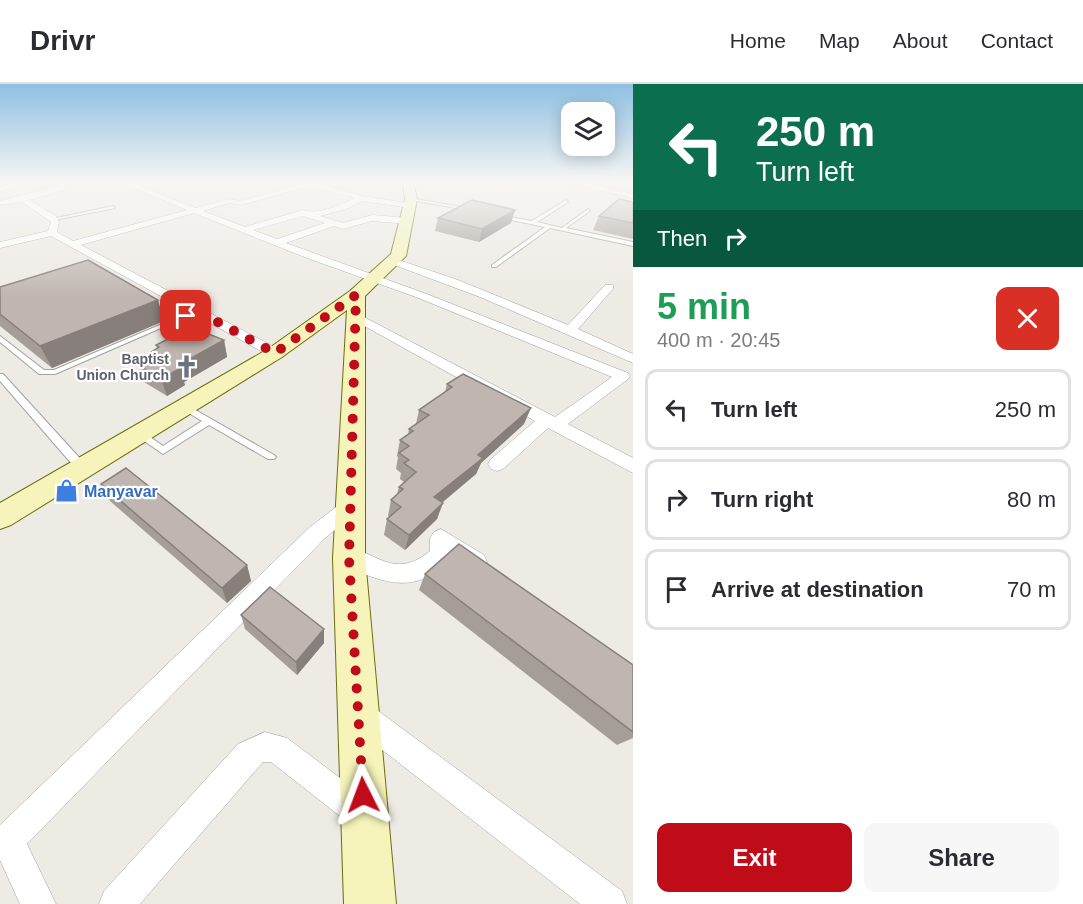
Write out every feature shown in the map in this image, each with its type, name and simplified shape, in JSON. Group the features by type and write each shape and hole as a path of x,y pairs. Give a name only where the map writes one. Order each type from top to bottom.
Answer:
{"main road":[{"path":"0,517 275,353 362,298 401,250 408,221"},
{"path":"362,298 349,558 370,904"}],"street":[{"path":"52,233 54,220"},
{"path":"72,244 157,220"},
{"path":"219,220 278,242 551,422 633,466"},
{"path":"243,230 276,220"},
{"path":"327,220 347,226 369,220"},
{"path":"400,220 408,221"},
{"path":"278,242 334,223"},
{"path":"0,244 52,233 108,268 197,311 275,353"},
{"path":"393,261 447,279 571,329 633,359"},
{"path":"571,329 609,287"},
{"path":"362,298 420,295 630,374"},
{"path":"497,464 551,422 630,374"},
{"path":"38,904 8,840 317,533 351,506"},
{"path":"349,558 397,575 408,576 441,555 441,538 499,578"},
{"path":"359,714 609,904"},
{"path":"117,904 248,754 258,747 277,748 364,815"}],"lane":[{"path":"520,220 633,244"},
{"path":"533,223 537,220"},
{"path":"564,228 574,220"},
{"path":"494,266 550,226"},
{"path":"0,338 38,369 48,373 197,311"},
{"path":"164,315 174,321"},
{"path":"0,376 82,468"},
{"path":"185,407 271,457"},
{"path":"140,434 163,451 208,421"}],"building":[{"path":"447,220 497,220 482,229"},
{"path":"88,260 158,300 40,346 0,314 0,287"},
{"path":"191,327 224,340 177,366 181,368 161,379 138,365 153,358 147,355 159,347 156,345"},
{"path":"463,374 531,408 478,455 483,458 434,497 443,503 409,535 387,519 401,507 391,500 403,489 399,487 416,472 404,463 409,460 399,453 409,446 400,440 413,431 409,429 429,415 419,410 452,387 447,384"},
{"path":"126,468 247,565 222,588 101,484"},
{"path":"459,544 633,665 633,732 425,574"},
{"path":"270,587 324,629 296,662 241,615"}],"place":[{"name":"Baptist Union Church","path":"187,367"},
{"name":"Manyavar","path":"66,491"}],"route":[{"path":"186,316 197,311 275,353 356,295 349,558 363,795"}]}
